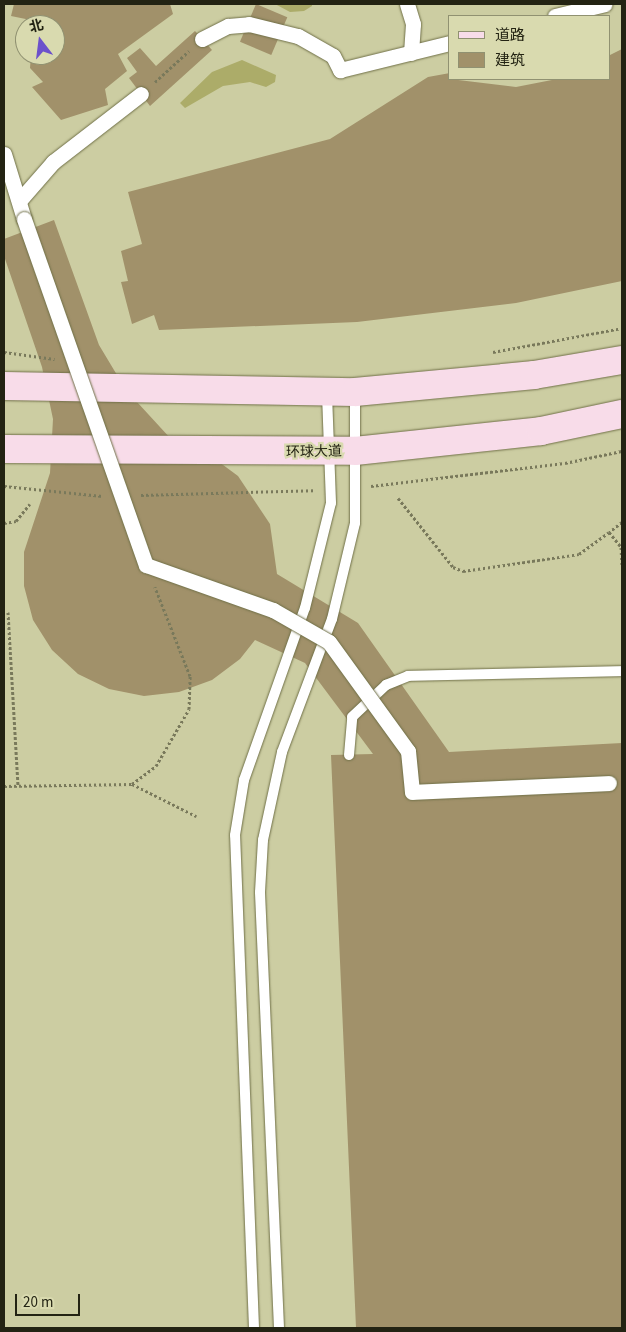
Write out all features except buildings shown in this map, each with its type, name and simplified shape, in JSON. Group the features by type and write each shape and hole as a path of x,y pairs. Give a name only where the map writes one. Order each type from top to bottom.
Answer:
{"main road":[{"path":"4,386 355,392 534,375 622,360"},
{"name":"环球大道","path":"4,449 355,451 540,431 622,414"}],"street":[{"path":"407,4 413,24 411,53"},
{"path":"560,15 605,4"},
{"path":"202,39 228,26 249,24 298,36 333,56 340,70 448,44"},
{"path":"19,201 53,162 141,94"},
{"path":"4,154 24,219 146,565 273,610 329,642 408,751 412,792 609,783"}],"lane":[{"path":"279,1328 260,892 263,840 282,752 332,619 346,565 358,502 355,451 355,392"},
{"path":"254,1328 235,835 247,771 318,563 331,503 327,393"},
{"path":"349,755 352,717 386,685 408,676 622,671"}],"path":[{"path":"141,94 202,39"},
{"path":"482,354 622,328"},
{"path":"4,352 59,359"},
{"path":"398,498 453,567 463,571 579,554 622,522"},
{"path":"4,523 16,520 30,504"},
{"path":"609,532 621,547 622,567"},
{"path":"132,784 156,766 189,710 190,676 146,565"},
{"path":"8,612 18,785"},
{"path":"4,786 132,784 196,816"}],"shaded area":[{"path":"275,4 312,4 312,6 304,11 290,12"},
{"path":"242,60 276,75 275,82 266,87 250,82 223,86 185,108 180,103 212,72"}]}
